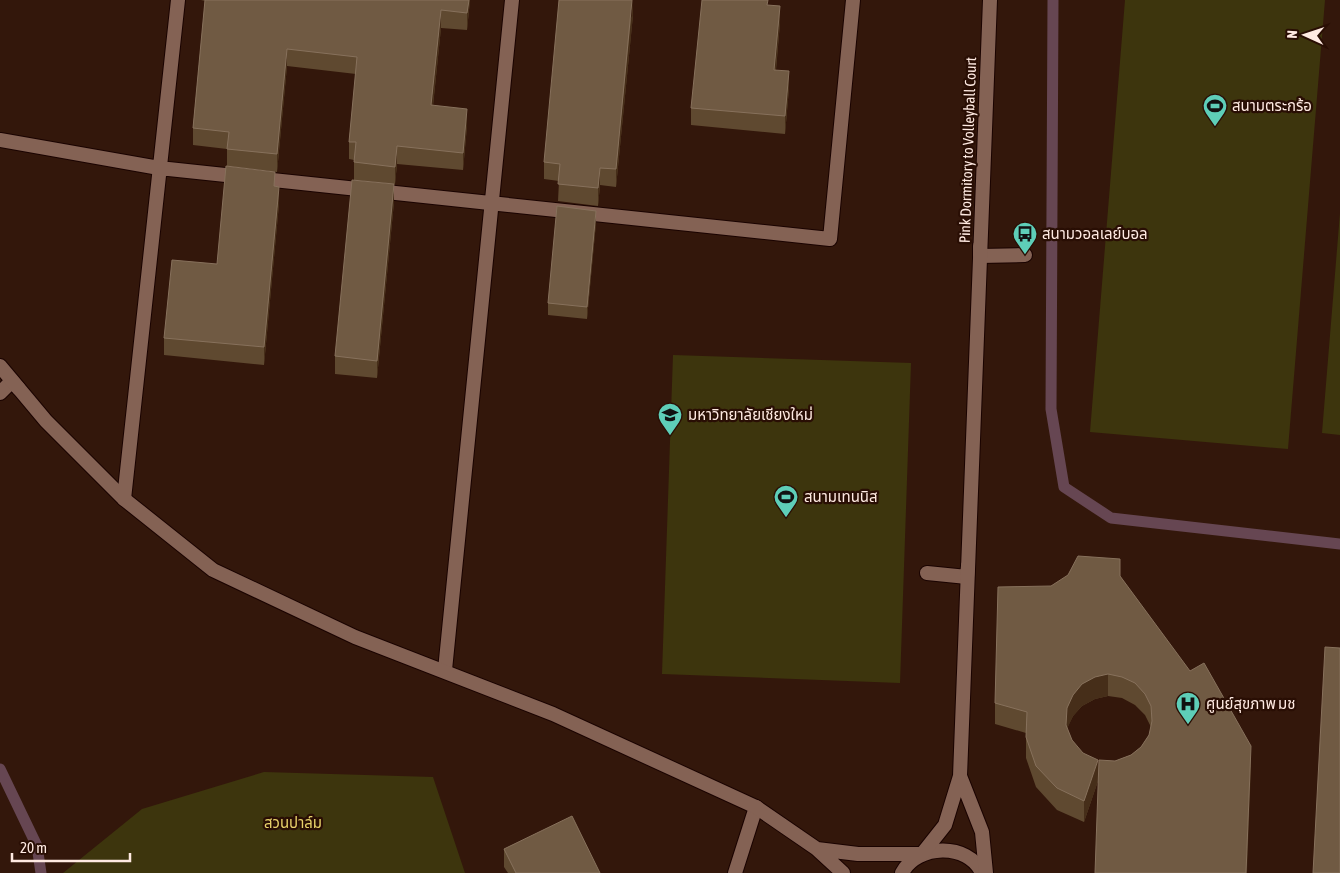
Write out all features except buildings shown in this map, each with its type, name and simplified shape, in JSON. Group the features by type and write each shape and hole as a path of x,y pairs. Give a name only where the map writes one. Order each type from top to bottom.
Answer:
{"street":[{"path":"124,499 178,0"},
{"path":"445,670 512,0"},
{"path":"0,140 159,168 830,239 853,0"},
{"name":"Pink Dormitory to Volleyball Court","path":"990,0 980,256 1025,255"},
{"path":"902,873 905,867 922,854 945,825 960,776 980,256"},
{"path":"0,366 46,421 124,499 214,570 355,637 445,670 553,714 756,807 817,849 843,873"},
{"path":"0,393 12,381"},
{"path":"927,573 968,572"},
{"path":"960,776 982,832 986,873"},
{"path":"735,873 756,807"},
{"path":"817,849 858,854 922,854 943,850 964,855 982,873"}],"green space":[{"name":"สนามตระกร้อ","path":"1125,0 1325,0 1288,449 1090,432"},
{"path":"1340,213 1340,435 1322,433"},
{"name":"สนามเทนนิส","path":"673,355 911,363 900,683 662,674"},
{"name":"สวนปาล์ม","path":"264,772 433,777 465,873 63,873 142,809"}],"waterway":[{"path":"1053,0 1051,409 1064,487 1111,518 1340,544"},
{"path":"0,769 37,846 41,873"}],"place":[{"name":"สนามตระกร้อ","path":"1215,127"},
{"name":"สนามวอลเลย์บอล","path":"1025,255"},
{"name":"มหาวิทยาลัยเชียงใหม่","path":"670,436"},
{"name":"สนามเทนนิส","path":"786,518"},
{"name":"ศูนย์สุขภาพ มช","path":"1188,725"}]}
